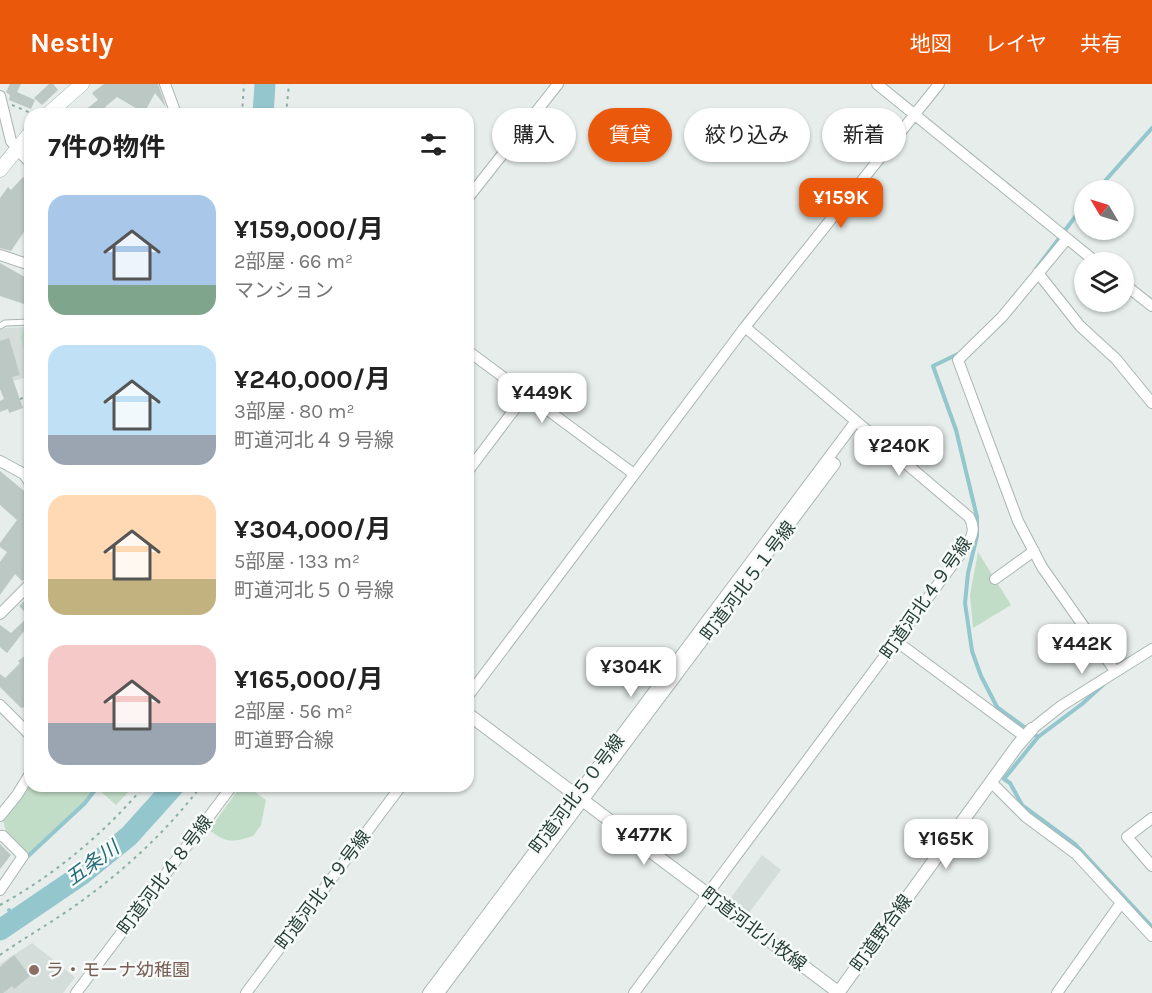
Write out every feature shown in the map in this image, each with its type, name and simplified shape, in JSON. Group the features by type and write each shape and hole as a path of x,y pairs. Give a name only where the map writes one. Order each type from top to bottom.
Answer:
{"main road":[{"path":"55,108 82,84"},
{"path":"0,170 24,140"}],"street":[{"path":"165,84 174,108"},
{"path":"474,190 558,84"},
{"path":"877,84 1082,252"},
{"path":"474,688 745,327 939,84"},
{"path":"1,98 11,141 24,155"},
{"path":"1066,240 1002,317 958,360 1018,521 1042,567 1115,670"},
{"path":"0,255 24,263"},
{"path":"1038,273 1080,326 1116,359 1152,403"},
{"path":"1134,292 1152,306"},
{"name":"町道河北４９号線","path":"634,993 972,537 972,522 969,517 745,327"},
{"path":"474,355 634,474"},
{"path":"474,463 526,394"},
{"name":"町道河北５０号線","path":"428,993 580,798 856,421"},
{"path":"0,461 24,473"},
{"path":"995,579 1034,551"},
{"path":"0,614 24,590"},
{"path":"896,641 1028,732 1061,706 1115,670 1152,649"},
{"path":"0,705 24,729"},
{"name":"町道河北小牧線","path":"474,718 839,993"},
{"name":"町道野合線","path":"839,993 1028,732"},
{"path":"991,782 1026,817 1076,854 1152,936"},
{"path":"0,815 24,784"},
{"name":"町道河北４８号線","path":"76,993 227,792"},
{"name":"町道河北４９号線","path":"246,993 397,792"},
{"path":"439,993 580,798"},
{"path":"1152,818 1126,837 1152,866"},
{"path":"0,836 23,856 0,890"},
{"path":"1057,993 1121,903"}],"lane":[{"path":"0,326 5,323 24,322"}],"path":[{"path":"242,108 244,84"},
{"path":"287,108 289,84"},
{"path":"1,98 24,110"},
{"path":"20,399 24,397"},
{"path":"0,905 66,860 109,823 138,792"},
{"path":"0,955 86,898 128,864 162,831 196,792"}],"shaded area":[{"path":"24,327 20,336 24,349 24,378 0,385 0,330"},
{"path":"762,855 781,870 746,917 727,903"},
{"name":"ラ・モーナ幼稚園","path":"32,943 75,977 63,993 0,993 0,964"}],"green space":[{"path":"24,330 24,349 20,336"},
{"path":"978,552 1011,605 973,628 970,595"},
{"path":"24,789 24,792 92,792 84,802 27,855 6,832 3,820"},
{"path":"101,792 128,792 116,805"},
{"path":"237,792 255,792 266,800 261,825 253,836 234,841 220,837 209,830"}],"building":[{"path":"10,84 21,84 17,92 35,100 31,108 29,108 9,100 10,95 6,92"},
{"path":"49,84 53,84 58,90 42,105 34,98"},
{"path":"104,84 158,84 166,107 155,93 147,108 136,108 117,97 106,108 88,108 98,100 92,93"},
{"path":"24,178 24,232 11,251 0,248 0,198 8,187 11,190"},
{"path":"0,263 24,277 24,304 0,296"},
{"path":"9,338 20,375 12,377 23,408 9,413 8,409 0,412 0,401 4,399 0,389 0,341"},
{"path":"0,471 24,491 24,580 22,581 15,574 0,595 0,562 7,552 0,547 0,543 17,520 0,505"},
{"path":"24,601 24,611 19,606"},
{"path":"24,621 24,631 7,653 0,647 0,625 11,633"},
{"path":"24,656 24,708 21,708 0,687 0,674 5,678 20,663 18,661"},
{"path":"0,844 11,855 0,869"},
{"path":"14,955 30,976 14,989 12,986 0,993 0,967"}],"waterway":[{"name":"五条川","path":"263,108 265,84"},
{"path":"1106,180 1152,128"},
{"path":"1036,269 1074,218"},
{"path":"958,354 933,366 956,430 977,517 977,536 968,573 965,603 972,651 981,676 997,707 1038,737 1004,779 1010,783 1022,805 1075,844 1152,927"},
{"path":"1038,737 1103,685"},
{"path":"26,858 85,803 93,792"},
{"name":"五条川","path":"0,930 81,875 129,836 169,792"},
{"path":"9,910 14,921"}],"place":[{"name":"ラ・モーナ幼稚園","path":"34,970"}]}
